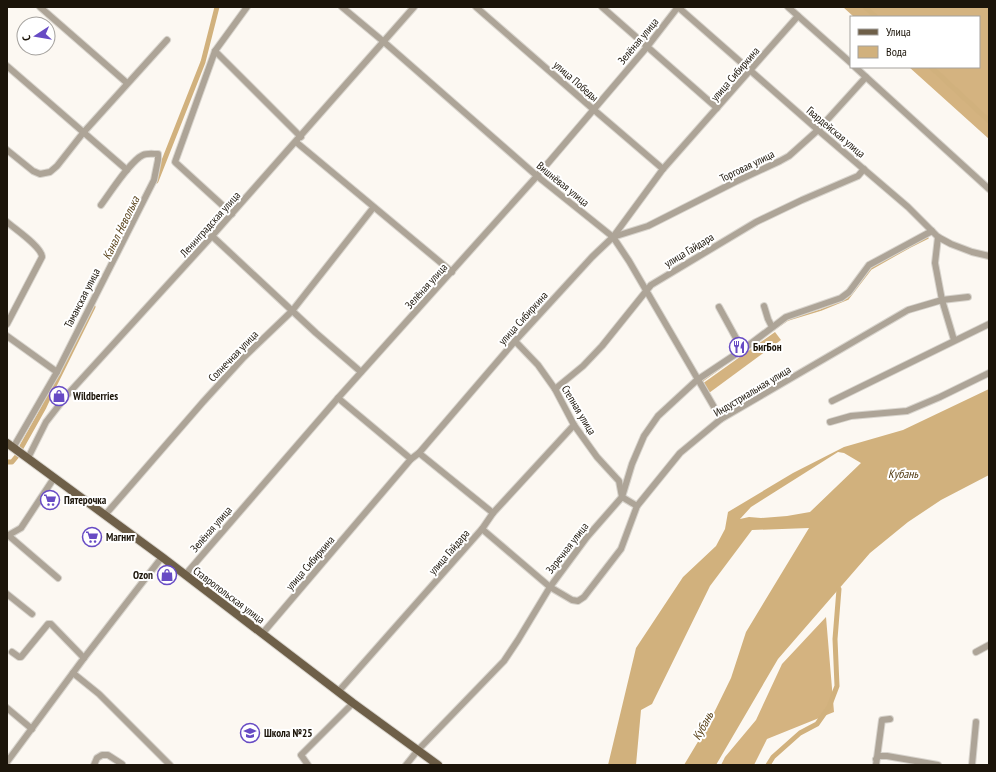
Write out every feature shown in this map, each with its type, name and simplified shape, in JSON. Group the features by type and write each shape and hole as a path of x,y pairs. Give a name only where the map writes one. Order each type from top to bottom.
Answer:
{"main road":[{"name":"Ставропольская улица","path":"12,447 162,557 338,692 438,765"}],"street":[{"path":"40,7 127,83"},
{"path":"232,214 175,162 215,51 247,7"},
{"name":"Вишнёвая улица","path":"342,7 537,176 612,237 629,261 721,419"},
{"name":"Ленинградская улица","path":"27,458 46,422 67,395 301,137 414,7"},
{"name":"улица Победы","path":"476,7 663,169"},
{"path":"602,7 717,108"},
{"name":"Зелёная улица","path":"185,575 338,398 537,176 647,47 678,7"},
{"name":"Гвардейская улица","path":"678,7 908,207 938,237 972,252 989,256"},
{"path":"788,7 850,62"},
{"name":"улица Сибиркина","path":"262,634 411,459 419,453 515,341 612,237 663,169 798,16"},
{"path":"7,150 33,171 40,174 50,172 57,166 83,133 127,83 167,40"},
{"path":"215,51 301,137"},
{"path":"7,66 127,170 101,205"},
{"path":"856,68 989,189"},
{"name":"Торговая улица","path":"612,237 648,226 780,161 796,150 818,130 866,77"},
{"path":"296,142 373,208 452,272"},
{"name":"Таманская улица","path":"12,447 57,372 154,180 158,154 150,153 142,155 127,170"},
{"name":"улица Гайдара","path":"555,389 584,366 651,285 756,222 858,176 864,169"},
{"name":"Солнечная улица","path":"105,515 202,402 244,357 292,311 373,208"},
{"path":"7,222 42,252 42,257 7,324"},
{"name":"Заречная улица","path":"406,765 418,750 504,661 550,588 587,537 622,497 632,464 644,436 658,416 697,380 772,326 786,317 841,298 849,292 870,265 932,232"},
{"path":"212,236 292,311 361,372"},
{"path":"938,237 935,263 942,300 954,340"},
{"name":"Индустриальная улица","path":"550,588 578,602 584,597 621,549 637,506 680,453 721,419 908,310 942,300 968,298"},
{"path":"719,306 742,349"},
{"path":"764,306 772,326"},
{"path":"832,401 989,324"},
{"path":"7,336 57,372"},
{"name":"Степная улица","path":"515,341 538,364 555,389 574,425 597,457 619,481 622,497"},
{"path":"830,422 851,416 907,410 940,397 989,373"},
{"path":"338,398 411,459"},
{"name":"улица Гайдара","path":"338,692 482,529 493,514 574,425"},
{"path":"419,453 493,514"},
{"path":"54,478 21,528 8,536 58,578"},
{"path":"622,497 637,506"},
{"path":"482,529 550,588"},
{"path":"7,762 84,658 162,557"},
{"path":"7,594 32,614"},
{"path":"12,652 21,657 48,624 51,624 84,658"},
{"path":"976,652 989,645"},
{"path":"73,673 99,694 168,764"},
{"path":"308,765 301,755 353,703"},
{"path":"7,708 32,729"},
{"path":"876,762 882,720 890,718"},
{"path":"972,765 976,722"},
{"path":"94,765 102,754 108,755 122,764"},
{"path":"876,762 879,756 887,756 938,765"}],"shaded area":[{"path":"843,7 989,7 989,139 910,68 980,68 980,16 853,16"},
{"path":"775,332 781,340 709,393 702,384"},
{"path":"826,617 834,712 767,739 754,765 721,765 725,757 756,720 782,664"}],"water":[{"name":"Кубань","path":"989,389 989,475 941,500 908,522 870,553 778,659 716,765 684,765 708,725 731,678 746,632 809,528 752,530 710,586 652,704 641,710 636,765 608,765 636,648 683,577 716,546 725,529 728,512 793,473 844,447 903,430","holes":["838,452 844,453 861,463 810,512 787,516 761,518 749,517 740,519 751,507"]}],"waterway":[{"name":"Канал Неволька","path":"156,181 203,62 217,7"},
{"path":"865,7 875,16"},
{"path":"932,68 989,121"},
{"path":"772,331 788,320 821,310 848,299 871,269 928,238"},
{"name":"Канал Неволька","path":"21,448 44,407 93,307"},
{"path":"701,382 722,367"},
{"name":"Канал Неволька","path":"7,462 12,462 17,456"},
{"path":"768,765 773,757 800,733 817,724 829,707 837,686 835,639 839,589"}],"place":[{"name":"БигБон","path":"739,347"},
{"name":"Wildberries","path":"59,396"},
{"name":"Пятерочка","path":"50,500"},
{"name":"Магнит","path":"92,537"},
{"name":"Ozon","path":"167,575"},
{"name":"Школа №25","path":"250,733"}]}
